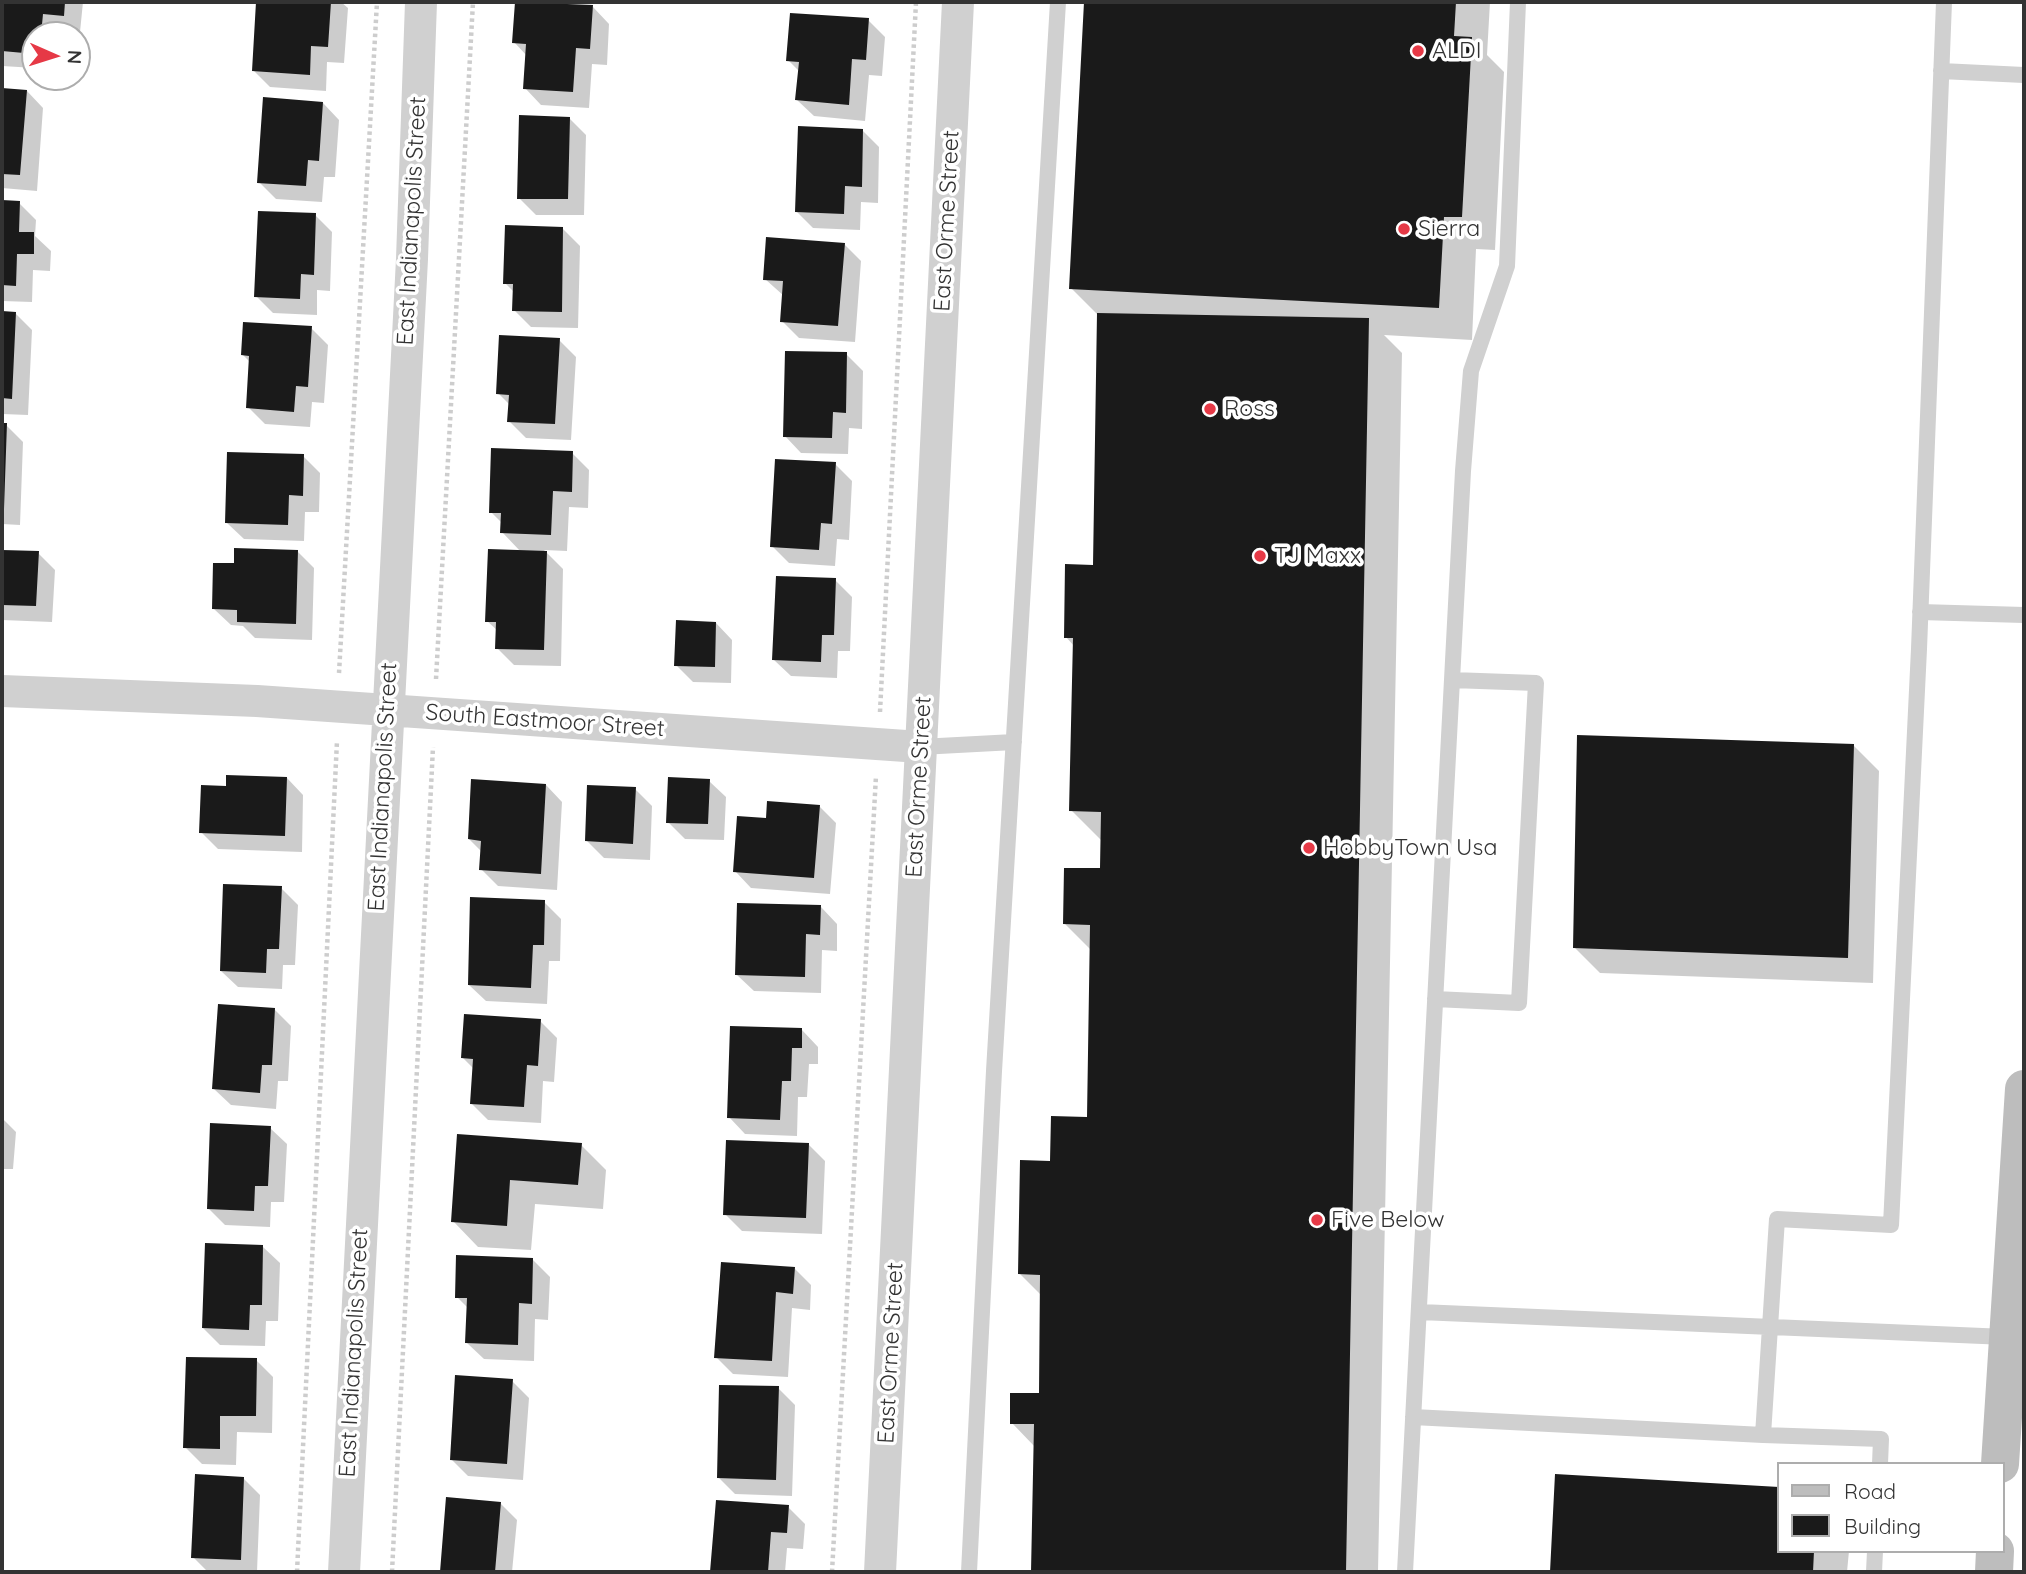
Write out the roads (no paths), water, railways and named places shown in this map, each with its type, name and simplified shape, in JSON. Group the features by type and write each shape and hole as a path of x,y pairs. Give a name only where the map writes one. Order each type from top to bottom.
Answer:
{"main road":[{"path":"2000,1462 2006,1337 2024,1089"},
{"path":"1994,1572 1995,1553"}],"street":[{"name":"East Indianapolis Street","path":"344,1572 412,259 421,2"},
{"name":"East Orme Street","path":"880,1572 958,2"},
{"name":"South Eastmoor Street","path":"2,691 338,707 920,747"}],"lane":[{"path":"970,1572 1013,742 1058,2"},
{"path":"1405,1572 1471,371 1507,267 1518,2"},
{"path":"1763,1435 1777,1219 1891,1225 1920,612 1944,2"},
{"path":"1941,71 2024,75"},
{"path":"1920,612 2024,615"},
{"path":"1435,999 1519,1003 1536,683 1452,680"},
{"path":"920,747 1013,742"},
{"path":"1420,1312 2006,1337"},
{"path":"1413,1417 1881,1440 1880,1462"},
{"path":"1874,1572 1875,1553"}],"place":[{"name":"ALDI","path":"1418,51"},
{"name":"Sierra","path":"1404,229"},
{"name":"Ross","path":"1210,409"},
{"name":"TJ Maxx","path":"1260,556"},
{"name":"HobbyTown Usa","path":"1309,848"},
{"name":"Five Below","path":"1317,1220"}]}
